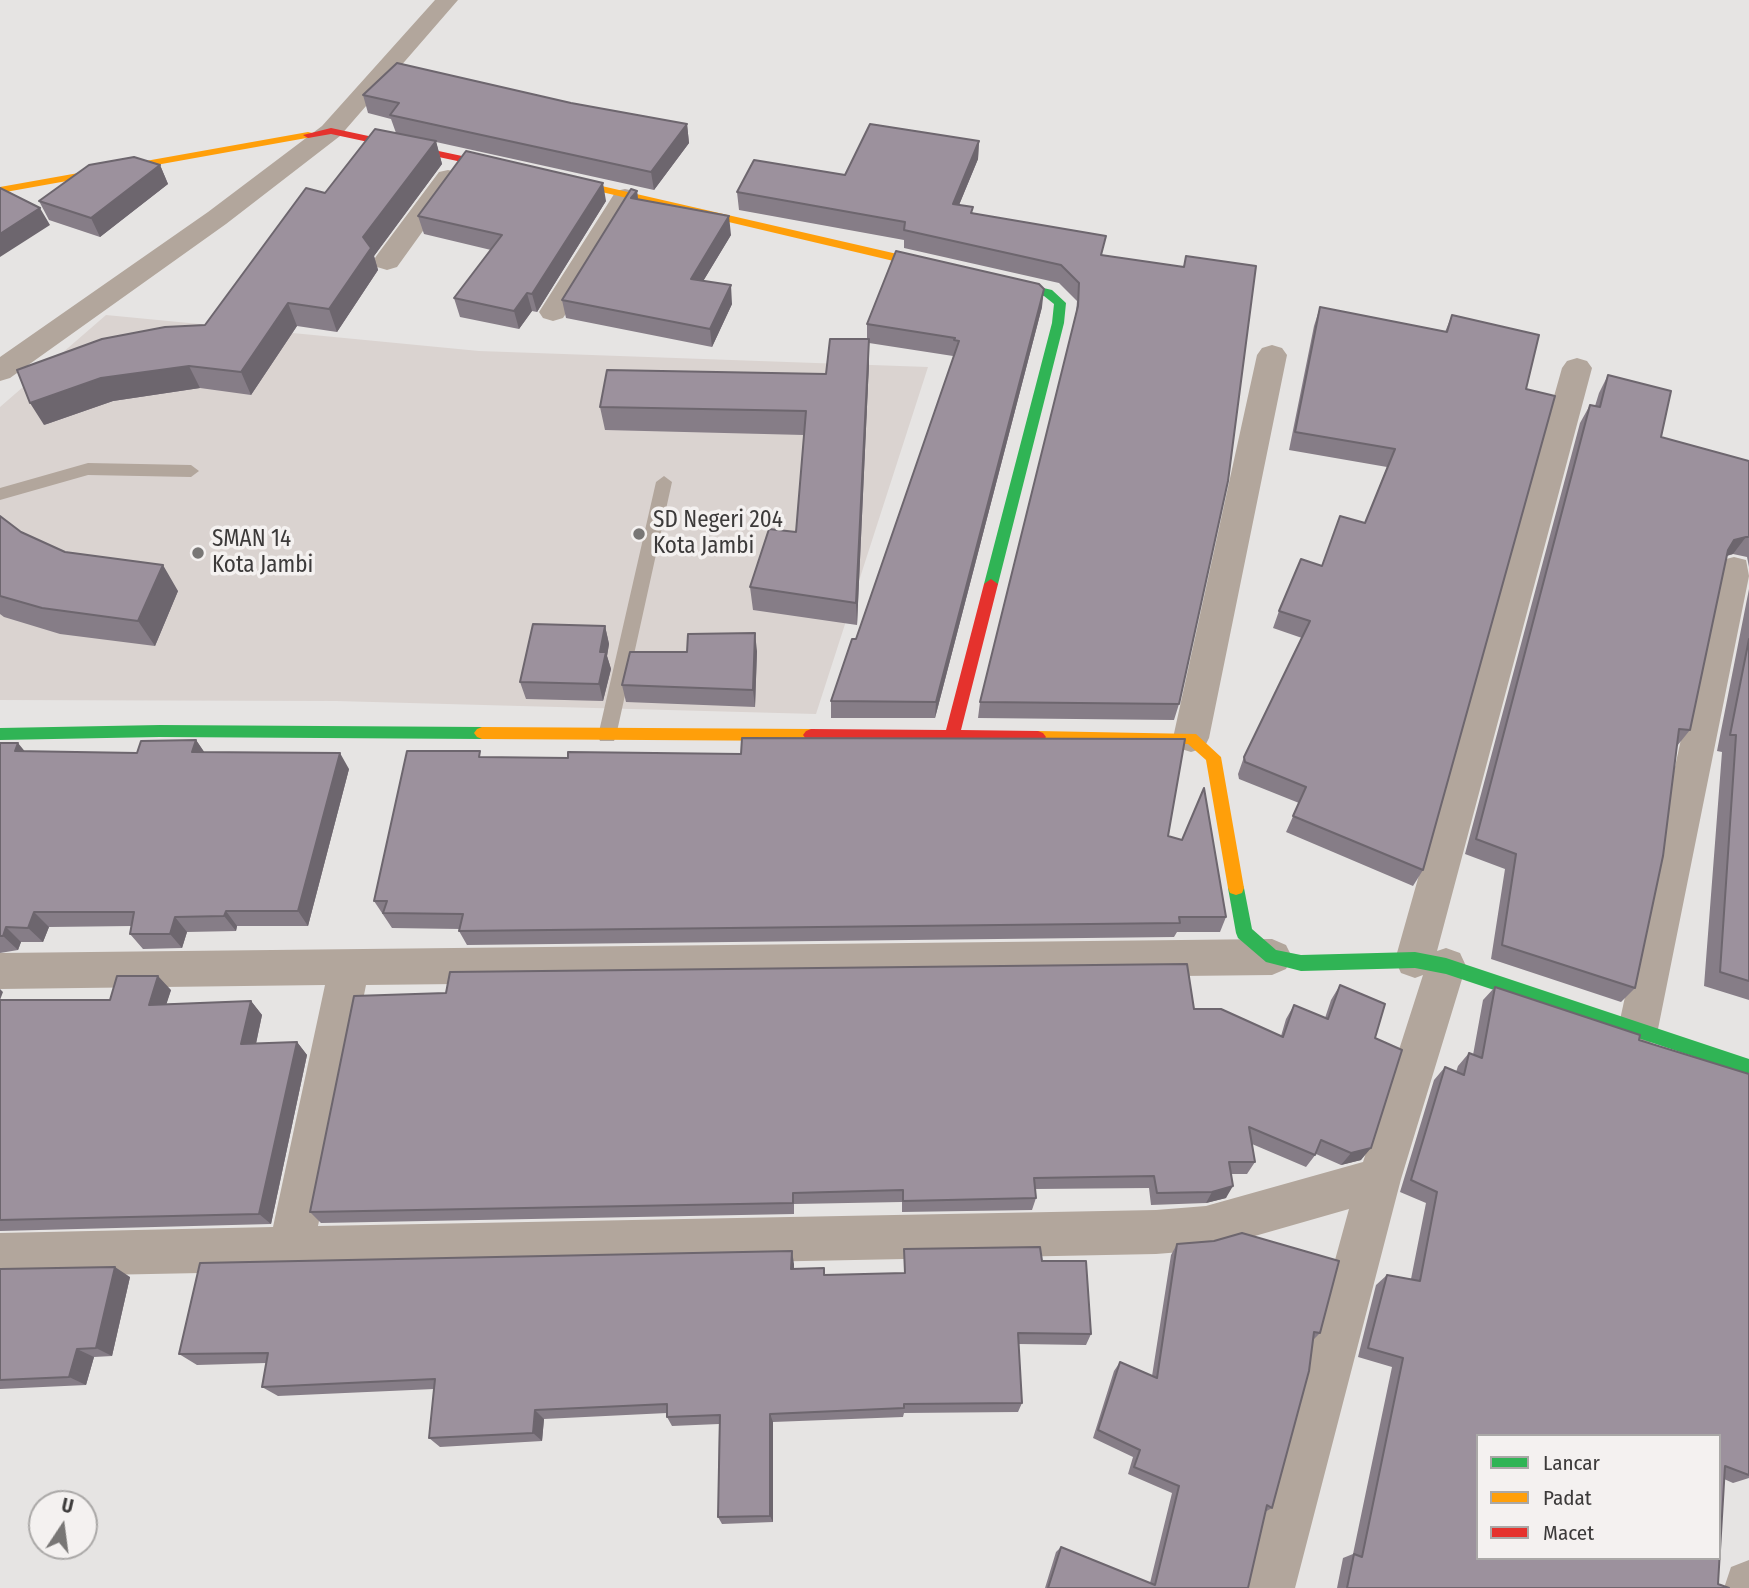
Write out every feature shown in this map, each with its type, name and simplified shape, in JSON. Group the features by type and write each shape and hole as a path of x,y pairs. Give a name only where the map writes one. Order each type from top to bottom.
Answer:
{"street":[{"path":"0,371 217,218 331,131 447,0"},
{"path":"0,190 331,131 463,157 625,197 1048,293 1060,303 1058,323 952,737"},
{"path":"387,261 463,157"},
{"path":"553,312 625,197"},
{"path":"1191,738 1272,355"},
{"path":"1270,1588 1379,1179 1577,368"},
{"path":"1638,1029 1734,569"},
{"path":"0,734 160,731 1191,738 1213,757 1244,933 1272,957"},
{"path":"0,971 1272,957 1301,963 1430,963 1749,1067"},
{"path":"291,1249 349,968"},
{"path":"0,1255 1156,1232 1206,1228 1379,1179"}],"lane":[{"path":"0,494 88,469 191,471"},
{"path":"607,736 664,482"}],"shaded area":[{"path":"106,315 479,351 928,367 816,714 336,701 0,700 0,407"}],"building":[{"path":"397,63 571,103 687,124 651,172 390,115 399,103 363,95"},
{"path":"870,124 979,141 953,204 973,207 971,213 1106,236 1101,255 1184,267 1186,256 1256,266 1228,481 1179,704 980,702 1078,306 1079,283 1061,265 904,230 905,222 737,192 754,160 845,175"},
{"path":"375,129 436,141 363,237 371,248 329,309 288,303 241,372 189,366 101,378 30,403 17,370 102,339 165,327 205,325 306,188 325,193"},
{"path":"466,151 603,183 532,294 527,293 514,311 454,298 502,235 418,216"},
{"path":"134,157 160,165 91,218 39,201 89,165"},
{"path":"0,188 40,208 0,234"},
{"path":"631,189 637,191 631,198 729,216 691,279 731,285 710,329 562,300"},
{"path":"896,251 1039,284 1044,289 936,702 831,701 852,639 856,639 959,341 954,340 955,338 867,324"},
{"path":"1320,307 1447,332 1452,315 1539,335 1526,389 1555,396 1423,870 1293,816 1306,787 1245,762 1244,757 1310,621 1279,611 1301,559 1322,566 1340,516 1365,523 1395,449 1295,432"},
{"path":"830,339 869,339 856,603 750,587 769,529 796,532 806,411 600,407 607,370 826,374"},
{"path":"1608,375 1671,391 1661,437 1749,461 1749,537 1734,540 1728,550 1690,730 1679,729 1663,856 1635,988 1502,945 1516,854 1476,839 1590,405 1600,407"},
{"path":"0,516 21,532 65,552 163,565 138,621 42,608 0,596"},
{"path":"533,624 605,626 600,652 606,652 599,684 520,682"},
{"path":"755,633 753,690 622,685 630,652 687,652 688,634"},
{"path":"1749,639 1749,981 1720,972 1736,735 1730,735"},
{"path":"742,738 1185,739 1168,836 1182,840 1204,788 1226,917 1179,917 1180,923 459,931 463,914 383,913 387,901 374,901 407,751 480,751 479,757 568,758 568,752 741,754"},
{"path":"196,740 192,752 340,753 298,911 226,911 224,916 175,917 170,934 130,934 134,912 34,912 28,928 6,927 3,936 0,936 0,743 18,743 15,751 137,753 141,741"},
{"path":"1187,964 1194,1009 1221,1009 1283,1037 1294,1005 1328,1019 1340,985 1385,1004 1375,1038 1402,1050 1371,1148 1351,1153 1321,1140 1315,1155 1249,1127 1255,1162 1229,1162 1233,1186 1212,1192 1157,1193 1154,1176 1034,1178 1036,1198 903,1201 903,1190 793,1193 793,1203 310,1212 354,996 446,993 450,972"},
{"path":"117,976 158,976 149,1005 251,1001 241,1044 297,1042 259,1214 0,1220 0,1000 110,1000"},
{"path":"1495,987 1640,1035 1639,1040 1749,1074 1749,1475 1725,1466 1721,1533 1721,1434 1476,1434 1476,1560 1719,1560 1718,1584 1729,1588 1347,1588 1354,1554 1362,1557 1403,1358 1368,1348 1387,1275 1420,1281 1437,1192 1411,1180 1445,1067 1464,1075 1469,1053 1482,1058"},
{"path":"1242,1233 1339,1261 1320,1333 1314,1332 1309,1371 1272,1508 1267,1505 1248,1588 1048,1588 1061,1547 1155,1585 1179,1486 1134,1467 1140,1450 1098,1430 1120,1362 1157,1378 1177,1244 1214,1241"},
{"path":"1040,1247 1042,1261 1086,1261 1091,1334 1018,1333 1022,1403 904,1404 904,1408 770,1414 770,1516 718,1517 720,1415 667,1417 667,1404 535,1410 533,1433 429,1438 435,1379 262,1387 268,1353 179,1354 200,1263 792,1251 791,1269 824,1268 824,1275 905,1273 904,1249"},
{"path":"115,1267 96,1348 77,1349 69,1377 0,1380 0,1269"}],"traffic: fast":[{"path":"919,263 1048,293 1060,303 1058,323 991,584"},
{"path":"0,734 160,731 482,733"},
{"path":"1236,888 1244,933 1272,957 1301,963 1415,960 1446,966 1749,1067"}],"traffic: slow":[{"path":"0,190 308,135"},
{"path":"593,187 919,263"},
{"path":"482,733 811,735"},
{"path":"1038,737 1191,738 1213,757 1236,888"}],"traffic: jam":[{"path":"308,135 331,131 593,187"},
{"path":"952,737 991,584"},
{"path":"811,735 1038,737"}],"place":[{"name":"SD Negeri 204 Kota Jambi","path":"639,534"},
{"name":"SMAN 14 Kota Jambi","path":"198,553"}]}
